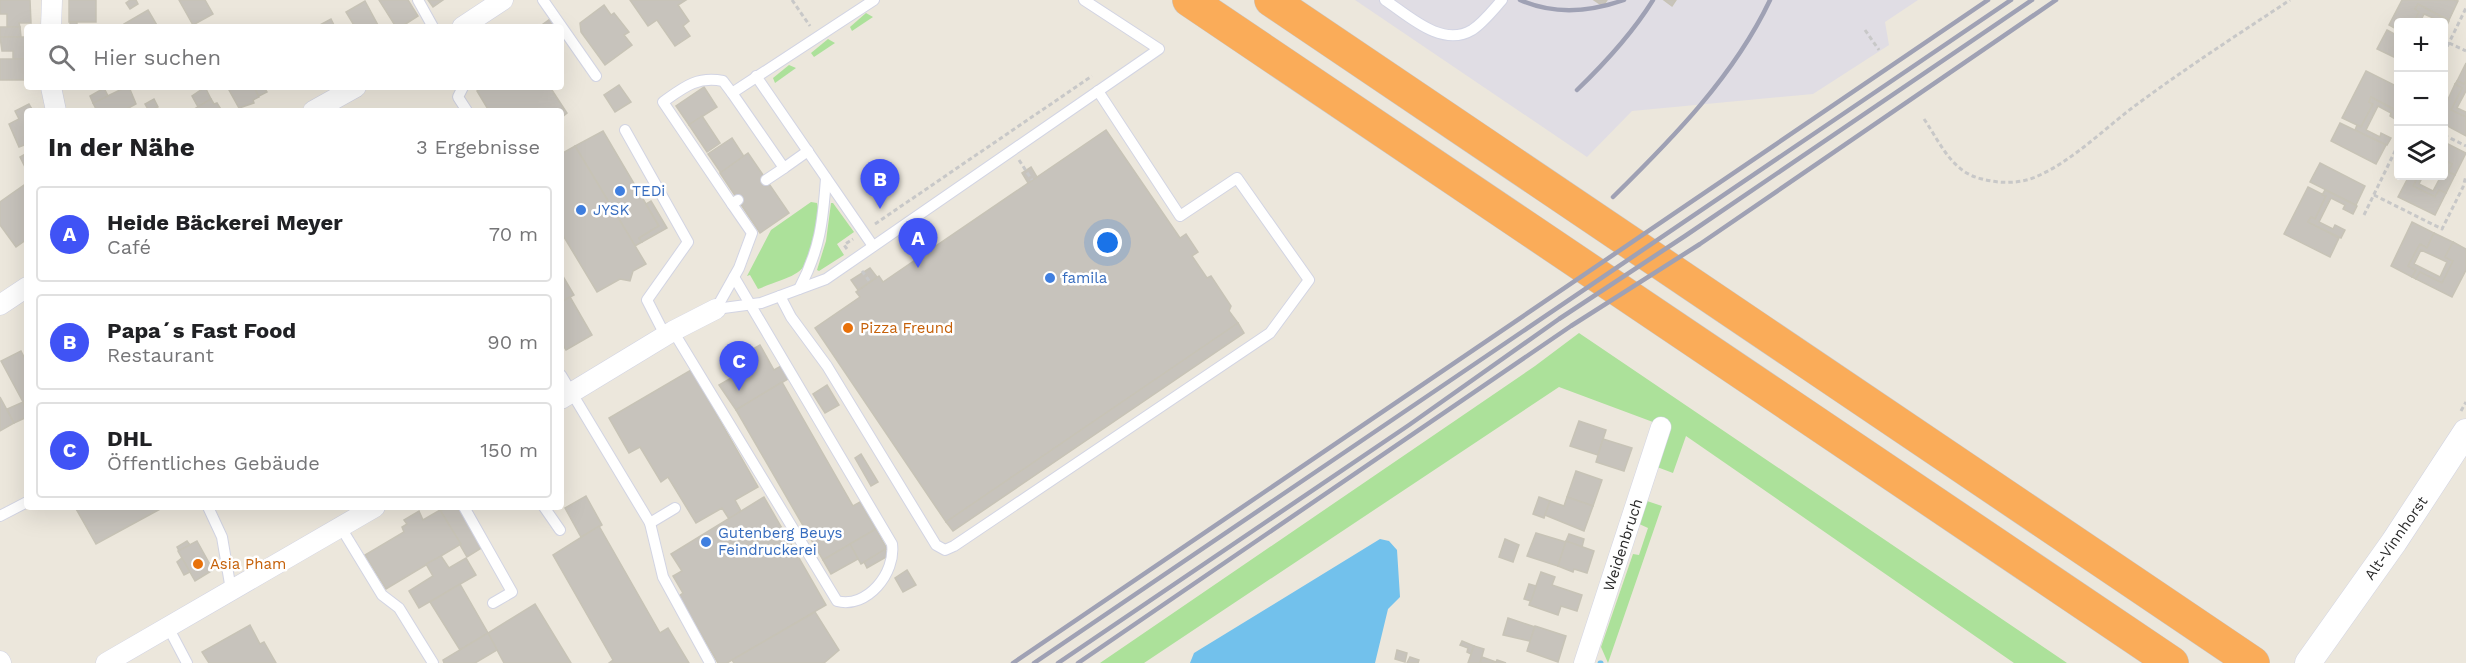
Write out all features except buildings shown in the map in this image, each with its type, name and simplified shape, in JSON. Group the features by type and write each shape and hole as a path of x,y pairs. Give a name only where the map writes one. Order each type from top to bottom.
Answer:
{"highway":[{"path":"1189,0 2172,663"},
{"path":"1270,0 2253,663"}],"street":[{"path":"51,24 52,0"},
{"path":"467,24 503,0"},
{"path":"52,90 55,108"},
{"path":"318,108 351,90"},
{"path":"0,305 24,289"},
{"path":"567,396 716,309"},
{"name":"Weidenbruch","path":"1584,663 1662,427"},
{"name":"Alt-Vinnhorst","path":"2308,663 2394,542 2466,432"},
{"path":"106,663 369,510"}],"lane":[{"path":"418,0 431,24"},
{"path":"543,0 560,24"},
{"path":"732,93 874,0"},
{"path":"716,309 780,296 826,279 1160,49 1084,0"},
{"path":"1385,0 1428,28 1443,35 1459,36 1473,29 1502,0"},
{"path":"564,30 596,76"},
{"path":"756,76 873,246"},
{"path":"716,309 734,277 752,233 735,202 663,102 683,87 708,78 723,81 784,168"},
{"path":"462,90 458,98 465,108"},
{"path":"780,296 791,317 827,366 936,545 945,550 954,546 1270,333 1309,280 1237,178 1180,216 1098,91"},
{"path":"625,130 688,242 647,300 837,601 846,604 856,601 871,592 892,566 894,555 892,544 734,277"},
{"path":"766,180 808,151"},
{"path":"799,289 818,245 826,178"},
{"path":"567,396 650,523 663,577 710,663"},
{"path":"0,516 24,504"},
{"path":"650,523 675,508"},
{"path":"209,510 222,537 231,590"},
{"path":"466,510 512,592 493,603"},
{"path":"546,510 560,530"},
{"path":"340,526 382,595 399,608 432,663"},
{"path":"168,627 187,663"}],"path":[{"path":"792,0 818,37"},
{"path":"1924,119 1943,152 1965,171 1980,179 2010,183 2025,181 2059,165 2189,66 2290,0"},
{"path":"2466,8 2449,43 2466,51"},
{"path":"1865,30 1879,50"},
{"path":"2448,137 2466,146"},
{"path":"2364,215 2394,153"},
{"path":"2374,195 2442,229 2463,187 2466,176"}],"shaded area":[{"path":"1355,0 1918,0 1885,22 1889,45 1813,94 1632,111 1587,157"}],"green space":[{"path":"866,13 873,17 852,31 850,27"},
{"path":"828,39 835,43 814,57 811,53"},
{"path":"789,65 796,68 775,83 773,78"},
{"path":"811,202 817,203 818,216 812,246 805,265 792,276 758,289 750,275 747,276 771,230"},
{"path":"831,203 854,232 837,244 844,255 819,271 817,270 826,241"},
{"path":"1579,333 2067,663 2014,663 1686,436 1673,473 1657,467 1669,428 1559,387 1144,663 1100,663 1535,366"},
{"path":"1644,500 1662,506 1608,663 1601,647 1633,554 1639,555 1648,528 1637,523"}],"water":[{"path":"1380,539 1389,541 1397,550 1400,597 1388,609 1375,663 1190,663 1194,653"}],"railway":[{"path":"1520,0 1559,10 1585,9 1624,0"},
{"path":"1577,90 1618,47 1653,0"},
{"path":"1613,197 1680,129 1720,80 1739,55 1770,0"},
{"path":"1013,663 1988,0"},
{"path":"1034,663 2011,0"},
{"path":"1058,663 1409,425 1559,319 2032,0"},
{"path":"1078,663 1571,326 1700,244 2056,0"}],"place":[{"name":"TEDi","path":"620,191"},
{"name":"Papa´s Fast Food","path":"880,209"},
{"name":"JYSK","path":"581,210"},
{"name":"Heide Bäckerei Meyer","path":"918,268"},
{"name":"famila","path":"1050,278"},
{"name":"Pizza Freund","path":"848,328"},
{"name":"DHL","path":"739,391"},
{"name":"Gutenberg Beuys Feindruckerei","path":"706,542"},
{"name":"Asia Pham","path":"198,564"}]}
